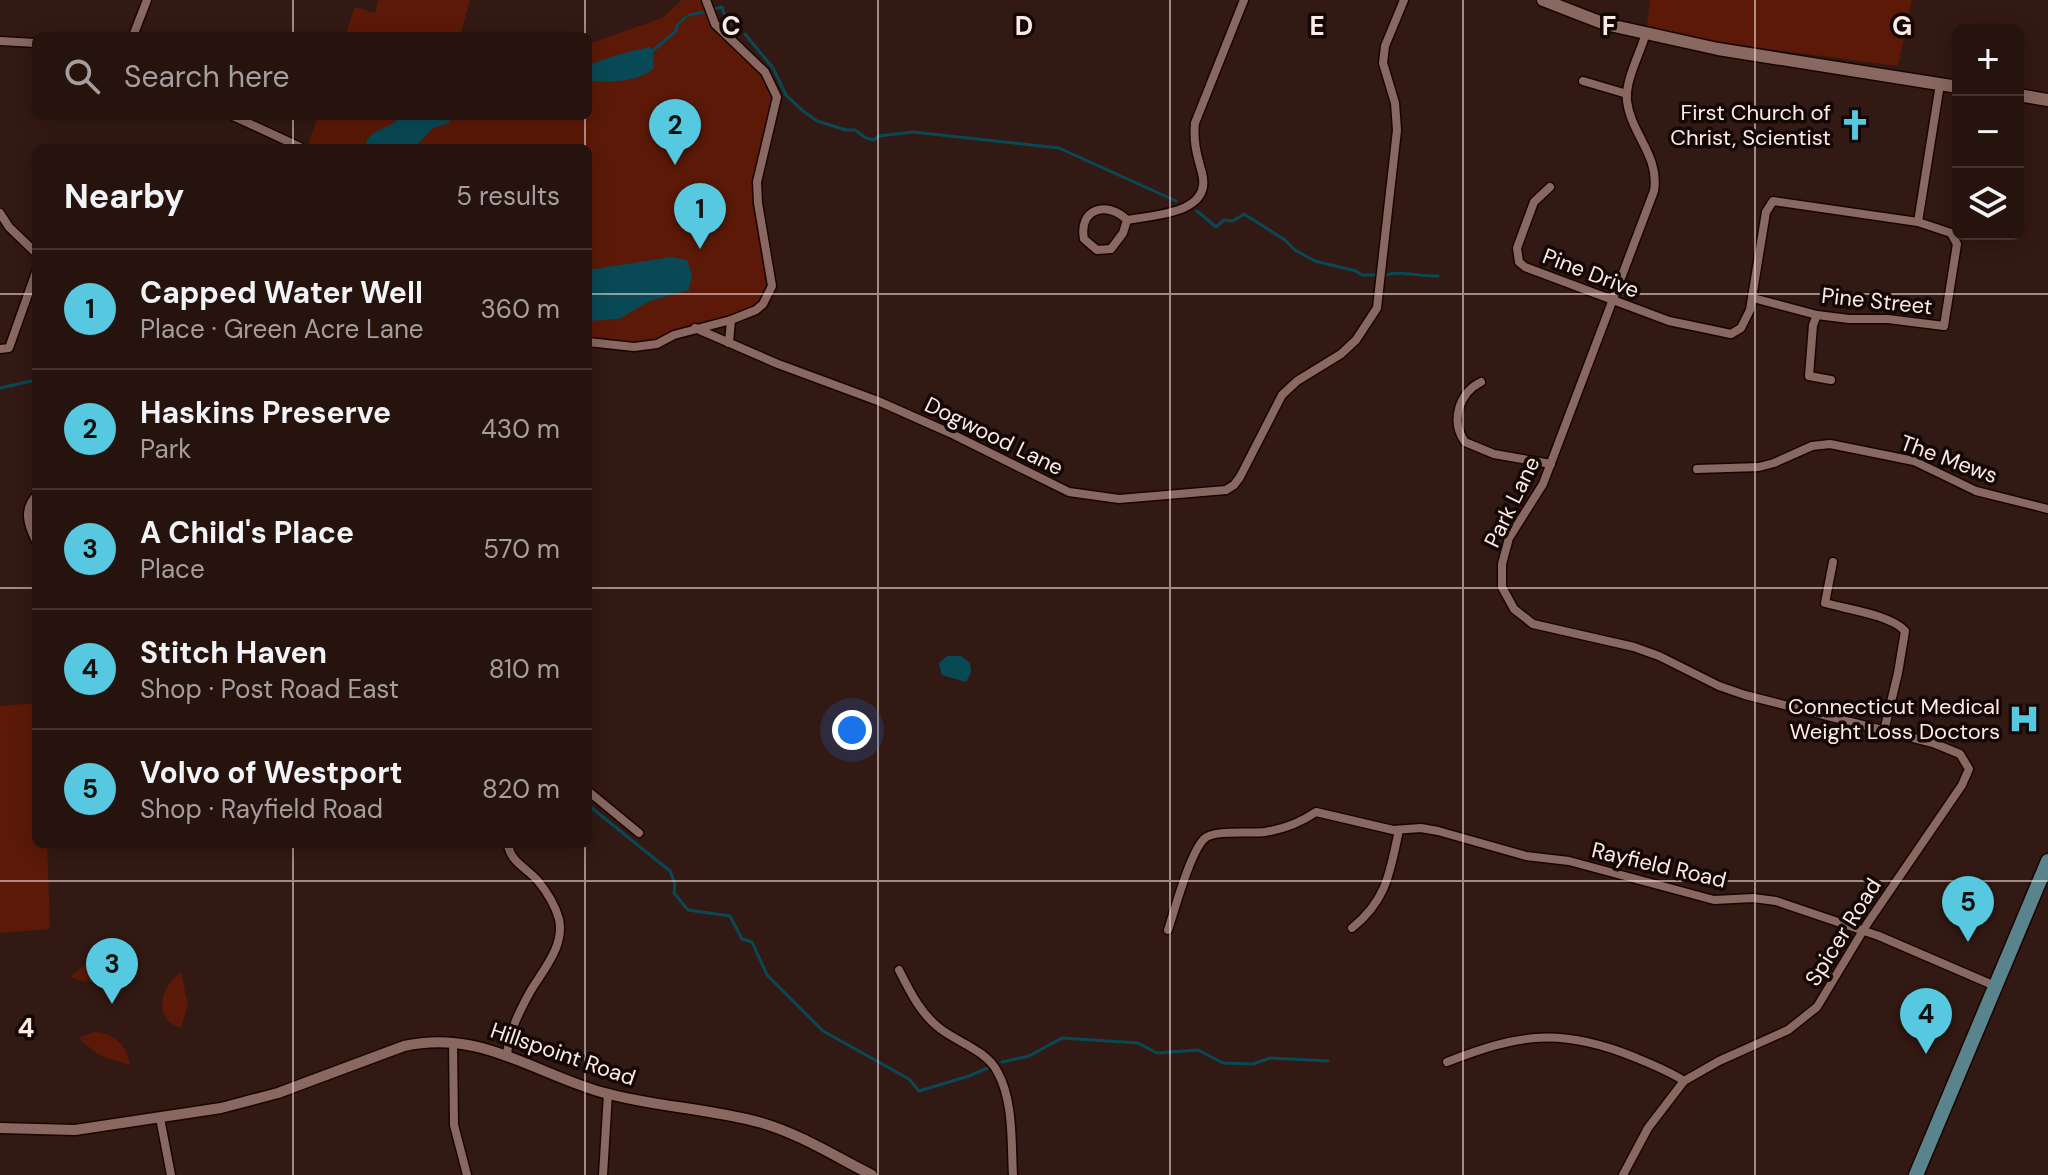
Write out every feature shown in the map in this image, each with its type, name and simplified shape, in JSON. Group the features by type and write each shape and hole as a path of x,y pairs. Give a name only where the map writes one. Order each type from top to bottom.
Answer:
{"main road":[{"path":"1543,0 1589,19 1646,33 1752,55 1952,86"},
{"path":"2024,96 2048,100"},
{"path":"1916,1175 2048,861"}],"street":[{"path":"135,32 147,0"},
{"path":"592,342 646,347 756,310 763,304 772,286 757,182 777,97 765,72 715,24 706,0"},
{"path":"1127,220 1123,233 1111,249 1097,250 1084,239 1084,221 1102,208 1113,210 1127,220 1183,209 1199,197 1204,182 1193,145 1195,123 1244,0"},
{"name":"Dogwood Lane","path":"695,328 892,407 1069,492 1119,499 1226,490 1240,477 1282,395 1297,381 1341,354 1356,340 1377,308 1397,130 1395,103 1383,63 1385,46 1404,0"},
{"path":"1583,81 1627,94 1646,33"},
{"path":"0,41 32,43"},
{"path":"1753,298 1766,212 1773,201 1918,222 1940,84"},
{"name":"Park Lane","path":"1627,94 1631,116 1653,162 1655,182 1551,464 1537,497 1509,538 1502,564 1503,591 1523,618 1544,628 1642,650 1727,689 1933,743 1960,754 1967,762 1968,776"},
{"path":"242,120 294,144"},
{"name":"Pine Drive","path":"1550,187 1534,202 1517,248 1519,262 1531,270 1687,326 1725,334 1735,333 1746,322 1753,298"},
{"path":"0,213 9,227 32,249"},
{"name":"Pine Street","path":"1753,298 1817,315 1944,326 1957,244 1951,233 1918,222"},
{"path":"0,349 9,348 32,283"},
{"path":"1817,315 1813,325 1809,376 1831,380"},
{"path":"729,343 731,320"},
{"path":"1481,382 1472,386 1458,410 1456,423 1465,442 1494,454 1551,464"},
{"name":"The Mews","path":"1697,469 1759,467 1812,446 1830,444 1914,461 1976,491 2048,509"},
{"path":"32,502 27,519 32,531"},
{"path":"1833,562 1825,603 1886,619 1899,624 1905,631 1884,731"},
{"name":"Spicer Road","path":"1623,1175 1648,1128 1684,1081 1719,1061 1781,1033 1807,1016 1824,998 1863,931 1968,776"},
{"path":"592,794 639,833"},
{"name":"Rayfield Road","path":"1168,930 1193,859 1204,838 1214,833 1265,832 1290,827 1316,812 1399,830 1421,828 1438,831 1526,856 1569,861 1714,900 1765,899 1863,931 1995,986"},
{"path":"1352,928 1372,912 1380,896 1392,864 1399,830"},
{"path":"507,1055 512,1030 529,993 551,958 560,929 549,896 538,880 513,857 510,848"},
{"path":"899,970 914,999 940,1029 981,1054 995,1067 1008,1104 1013,1175"},
{"path":"1447,1062 1515,1040 1551,1036 1609,1047 1684,1081"},
{"name":"Hillspoint Road","path":"0,1128 67,1130 160,1118 257,1100 404,1046 421,1042 453,1042 481,1046 580,1086 608,1094 766,1124 872,1175"},
{"path":"453,1042 454,1125 467,1175"},
{"path":"603,1175 608,1094"},
{"path":"160,1118 171,1175"}],"shaded area":[{"path":"378,0 470,0 461,32 346,32 355,7 375,13"},
{"path":"682,0 708,0 722,33 755,60 775,90 757,182 772,277 763,304 657,344 592,342 592,144 308,144 317,120 592,120 592,43 662,18"},
{"path":"1650,0 1912,0 1898,66 1646,33"},
{"path":"32,703 32,848 47,848 50,929 0,933 0,706"},
{"path":"124,943 119,965 108,978 92,982 70,977 96,956"},
{"path":"181,972 188,1005 181,1028 166,1018 162,1002 168,986"},
{"path":"94,1032 108,1035 119,1042 130,1065 101,1056 81,1041 80,1037"}],"water":[{"path":"649,47 653,50 654,68 640,76 622,80 592,81 592,64"},
{"path":"397,120 449,120 449,123 433,128 418,144 366,144 373,134"},
{"path":"671,257 687,260 692,274 689,290 650,301 619,319 592,321 592,269"},
{"path":"947,656 961,656 970,663 971,672 966,682 942,675 939,663"}],"waterway":[{"path":"714,9 722,7 726,19 738,28"},
{"path":"689,15 705,12"},
{"path":"650,53 676,31 677,25 686,17"},
{"path":"745,34 773,68 786,95 817,121 855,130 874,140 879,136 913,132 1059,148 1176,201"},
{"path":"1197,211 1216,227 1224,220 1233,221 1244,214 1315,261 1362,275 1376,275"},
{"path":"1385,275 1438,276"},
{"path":"0,388 32,381"},
{"path":"592,808 670,871 675,884 674,893 688,910 730,916 742,939 752,942 767,975 823,1031 909,1079 919,1091 990,1067"},
{"path":"1002,1062 1029,1056 1062,1038 1138,1043 1157,1053 1198,1050 1223,1063 1253,1064 1270,1058 1328,1061"}],"place":[{"name":"First Church of Christ, Scientist","path":"1855,125"},
{"name":"Haskins Preserve","path":"675,165"},
{"name":"Capped Water Well","path":"700,249"},
{"name":"Connecticut Medical Weight Loss Doctors","path":"2024,719"},
{"name":"Volvo of Westport","path":"1968,942"},
{"name":"A Child's Place","path":"112,1004"},
{"name":"Stitch Haven","path":"1926,1054"}]}
